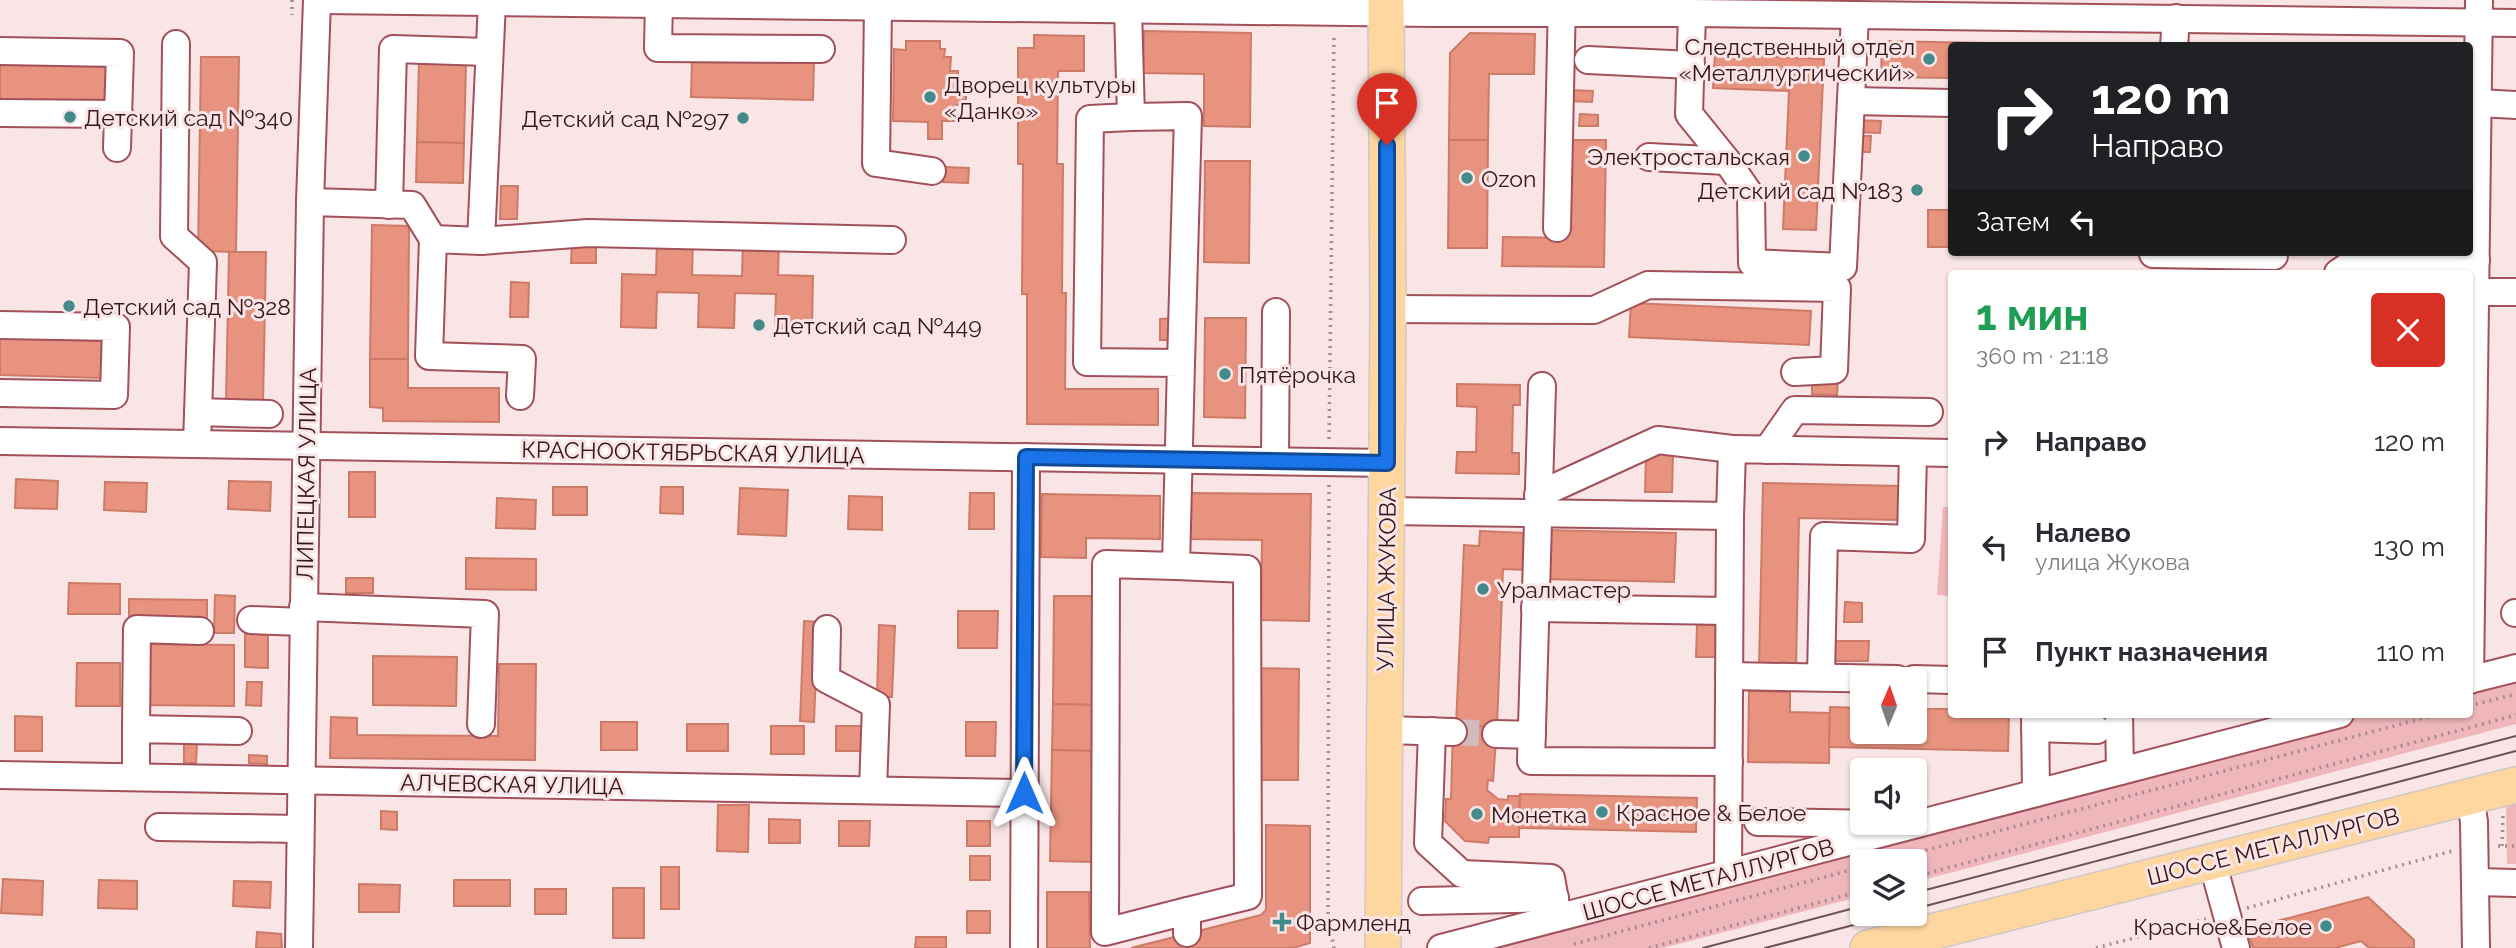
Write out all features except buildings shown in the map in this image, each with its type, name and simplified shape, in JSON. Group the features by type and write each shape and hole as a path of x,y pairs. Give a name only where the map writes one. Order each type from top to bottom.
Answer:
{"main road":[{"name":"УЛИЦА ЖУКОВА","path":"1382,948 1388,309 1386,6"},
{"name":"ШОССЕ МЕТАЛЛУРГОВ","path":"1868,948 2470,796 2510,800"}],"street":[{"name":"ЛИПЕЦКАЯ УЛИЦА","path":"299,948 310,202 317,0"},
{"path":"323,0 1035,4 1128,9 1315,6 1562,7 1692,13 2176,18 2479,11 2516,23"},
{"path":"659,1 658,48 821,49"},
{"path":"481,241 492,2"},
{"path":"878,5 876,163 932,171"},
{"path":"1557,228 1562,7"},
{"path":"1128,9 1131,117"},
{"path":"2473,387 2479,11"},
{"path":"1692,13 1689,114 1751,196 1752,263 1843,267 1855,15"},
{"path":"2174,42 2176,18"},
{"path":"176,44 174,236 202,262 197,444"},
{"path":"389,205 393,49 488,52"},
{"path":"0,51 120,53 117,148"},
{"path":"1588,60 1691,65"},
{"path":"1851,101 1948,103"},
{"path":"2478,103 2516,105"},
{"path":"0,113 119,114"},
{"path":"1176,566 1188,116 1090,119 1087,362 1181,363"},
{"path":"1649,158 1727,161"},
{"path":"310,202 412,205 433,239 429,356 522,359 520,396"},
{"path":"433,239 481,241 588,233 892,240"},
{"path":"2152,260 2274,256"},
{"path":"2342,270 2359,256"},
{"path":"2383,256 2476,260"},
{"path":"1388,309 1594,310 1648,285 1836,288 1834,370 1795,372"},
{"path":"2475,292 2516,292"},
{"path":"1275,461 1276,312"},
{"path":"0,325 116,327 114,395 0,393"},
{"path":"1542,386 1531,761 1728,762"},
{"path":"1767,450 1795,410 1929,412"},
{"path":"198,412 269,414"},
{"name":"КРАСНООКТЯБРЬСКАЯ УЛИЦА","path":"0,440 1387,463"},
{"path":"1537,504 1658,440 1732,449 1948,453"},
{"path":"1728,873 1728,611 1732,449"},
{"path":"1821,677 1824,536 1911,539 1913,453"},
{"path":"1024,948 1026,457"},
{"path":"1387,511 1537,504 1730,516"},
{"path":"1106,564 1176,566 1247,569 1248,896 1187,922 1105,932 1106,564"},
{"path":"1535,608 1728,611"},
{"path":"251,621 303,614 485,614 481,723"},
{"path":"136,777 137,629 200,631"},
{"path":"827,629 826,679 876,705 873,790"},
{"path":"2473,679 2516,668"},
{"path":"1729,676 1850,678"},
{"path":"1927,680 1948,680"},
{"path":"2119,718 2120,771"},
{"name":"ШОССЕ МЕТАЛЛУРГОВ","path":"1927,822 2325,718"},
{"path":"2036,793 2035,721 2097,730"},
{"path":"136,729 238,731"},
{"path":"1385,730 1443,732 1428,843 1462,874 1551,878 1556,908 1422,901"},
{"path":"1496,734 1532,735"},
{"name":"АЛЧЕВСКАЯ УЛИЦА","path":"0,775 1024,793"},
{"path":"2470,796 2475,845 2476,948"},
{"path":"1758,822 1850,824"},
{"path":"159,827 300,829"},
{"name":"ШОССЕ МЕТАЛЛУРГОВ","path":"1441,948 1556,908 1728,873 1875,835"},
{"path":"2212,861 2236,948"},
{"path":"2476,882 2516,883"}],"path":[{"path":"292,0 292,21"},
{"path":"1334,948 1328,916 1332,35 1346,35"},
{"path":"2473,705 2516,694"},
{"path":"1927,874 2516,715"},
{"path":"1927,850 2424,718"},
{"path":"2502,846 2510,800"},
{"path":"2096,948 2475,845 2516,846"},
{"path":"1574,944 1850,870"},
{"path":"1649,948 1850,894"}],"shaded area":[{"path":"1943,507 1948,507 1948,596 1937,595"},
{"path":"2516,673 2516,724 1927,879 1927,849 1850,849 1850,899 1663,948 1470,948 1900,835 1927,835 1927,828 2346,718 2473,718 2473,685"},
{"path":"2516,804 2516,864 2507,864 2506,807"}],"tunnel":[{"path":"1453,732 1496,734"}],"tram line":[{"path":"1927,890 2516,736"},
{"path":"1927,906 2516,751"},
{"path":"1703,948 1850,909"},
{"path":"1765,948 1850,926"}],"place":[{"name":"Следственный отдел «Металлургический»","path":"1929,59"},
{"name":"Дворец культуры «Данко»","path":"930,97"},
{"name":"Детский сад №340","path":"70,117"},
{"name":"Детский сад №297","path":"743,118"},
{"name":"Электростальская","path":"1804,156"},
{"name":"Ozon","path":"1467,178"},
{"name":"Детский сад №183","path":"1917,190"},
{"name":"Детский сад №328","path":"69,306"},
{"name":"Детский сад №449","path":"759,325"},
{"name":"Пятёрочка","path":"1225,374"},
{"name":"Уралмастер","path":"1483,589"},
{"name":"Красное & Белое","path":"1602,812"},
{"name":"Монетка","path":"1477,814"},
{"name":"Фармленд","path":"1282,922"},
{"name":"Красное&Белое","path":"2326,926"}],"route":[{"path":"1024,793 1026,457 1387,463 1387,145"}]}
